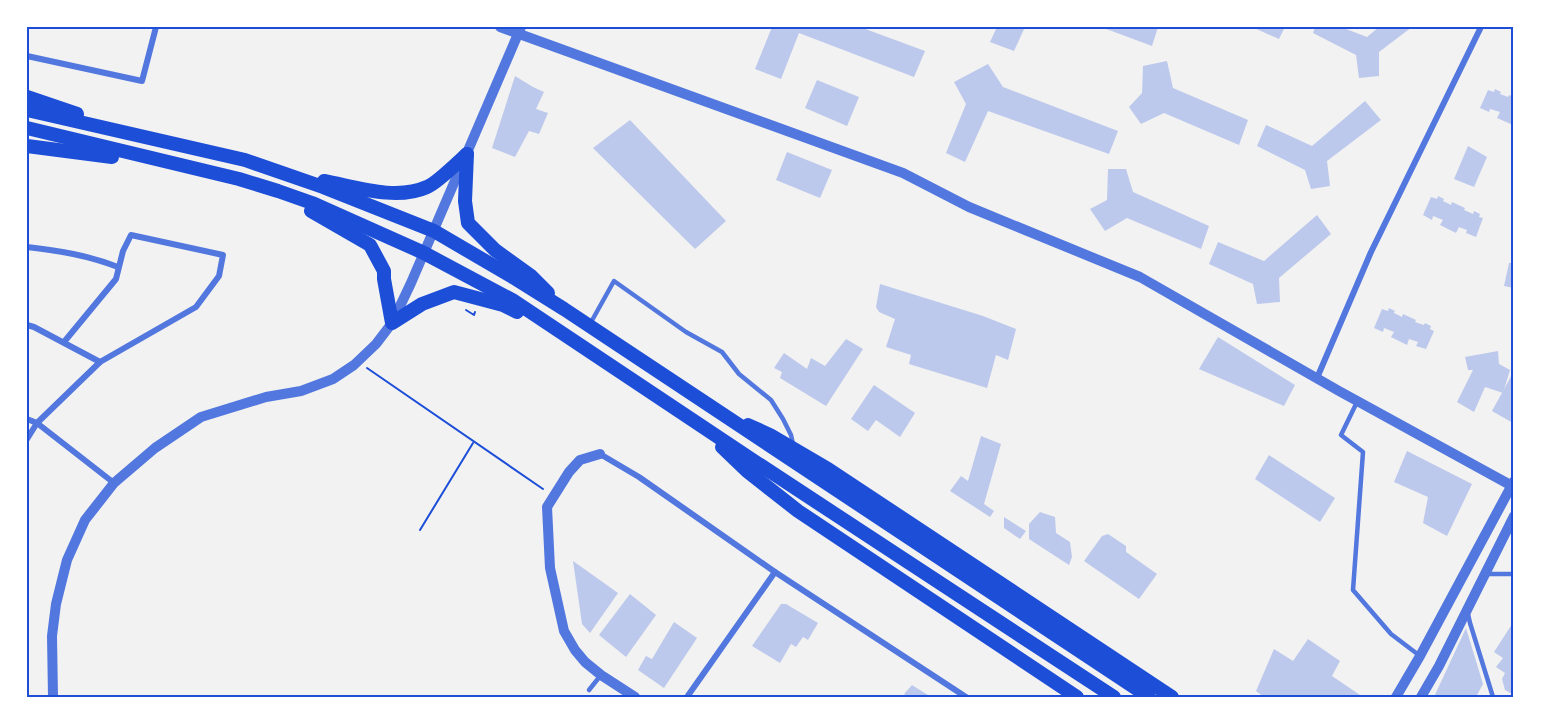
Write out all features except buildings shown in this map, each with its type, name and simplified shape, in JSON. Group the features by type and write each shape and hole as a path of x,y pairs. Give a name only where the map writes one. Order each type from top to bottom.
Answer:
{"highway":[{"path":"27,97 162,141"},
{"path":"27,110 245,160 323,187 434,231 564,309 1149,697"},
{"path":"27,128 239,179 278,191 312,203 424,253 514,301 1114,697"},
{"path":"27,146 177,165"},
{"path":"282,173 383,192 407,193 429,187 467,154"},
{"path":"467,154 465,201 468,223 495,250 531,276 564,309"},
{"path":"278,191 370,245 384,271 392,323 422,304 454,292 503,305 559,331"},
{"path":"708,406 770,435 828,469 1172,697"},
{"path":"697,423 747,471 798,511 1077,697"}],"street":[{"path":"27,56 142,81 156,27"},
{"path":"500,27 519,31 903,172 969,207 1140,277 1358,401 1513,484 1396,697"},
{"path":"1317,378 1371,252 1481,27"},
{"path":"53,697 52,636 56,604 68,560 85,520 114,483 155,448 201,417 266,397 301,391 333,379 354,365 376,345 392,323 424,253 519,31"},
{"path":"27,439 37,423 100,362 196,306 219,276 224,255 131,235 123,251 116,279 64,342"},
{"path":"27,247 97,258 118,267"},
{"path":"27,325 100,362"},
{"path":"27,419 37,423 114,483"},
{"path":"635,697 601,675 575,650 564,631 550,568 547,507 569,472 580,460 600,454 639,477 775,572 966,697"},
{"path":"1420,697 1439,666 1514,516"},
{"path":"687,697 775,572"}],"lane":[{"path":"589,326 614,281 686,332 722,352 739,374 771,400 791,435 794,449"},
{"path":"1358,401 1341,435 1363,452 1353,590 1391,634 1420,656"},
{"path":"1485,574 1514,574"},
{"path":"1468,608 1470,623 1494,697"},
{"path":"589,690 601,675"}],"path":[{"path":"461,308 474,315"},
{"path":"367,368 553,496"},
{"path":"420,530 473,443"}]}
